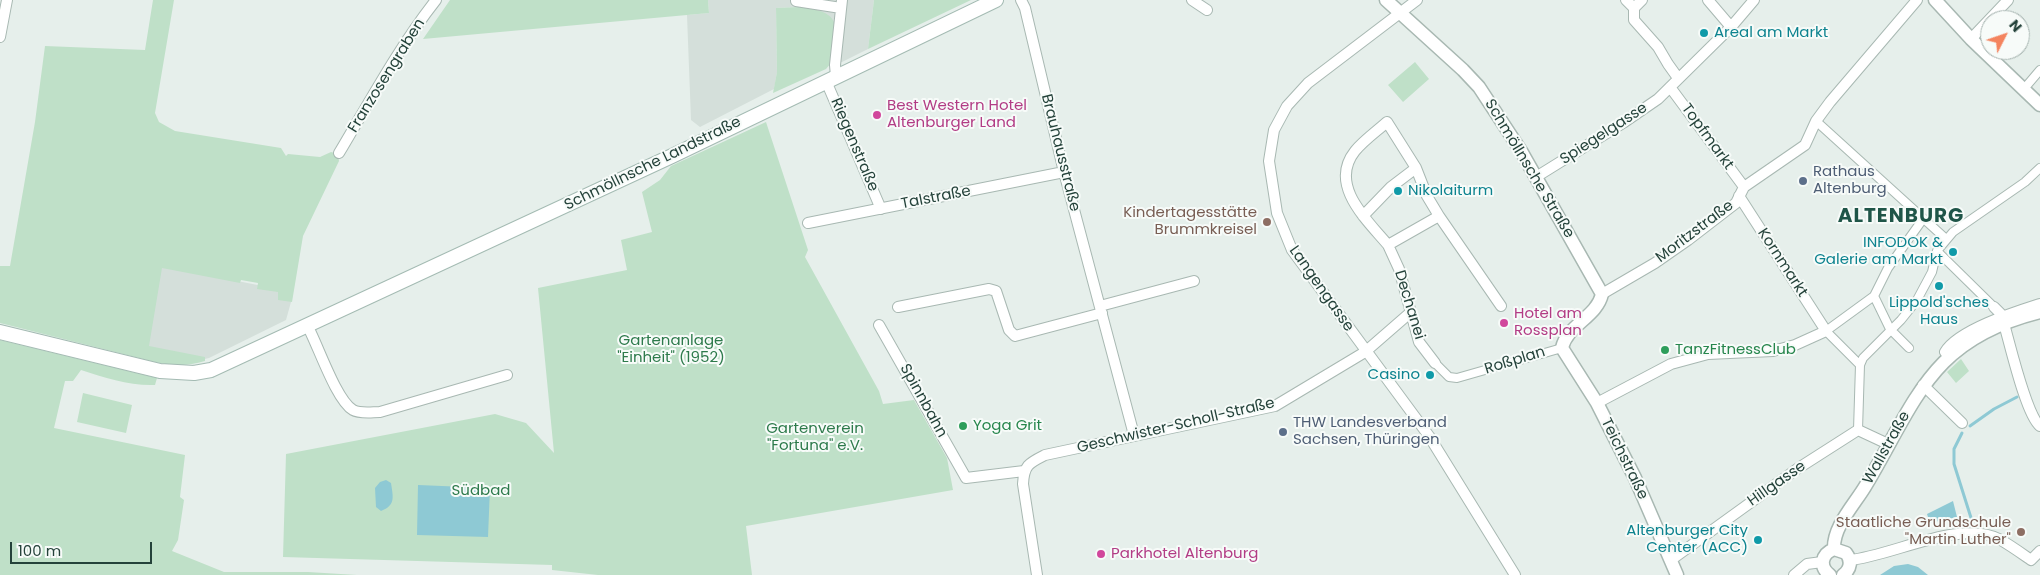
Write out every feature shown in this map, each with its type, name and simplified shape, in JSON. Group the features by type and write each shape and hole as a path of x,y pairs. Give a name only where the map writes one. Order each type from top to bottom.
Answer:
{"main road":[{"name":"Schmöllnsche Landstraße","path":"0,332 160,371 194,374 211,370 672,156 996,0"}],"street":[{"name":"Franzosengraben","path":"339,153 387,70 419,21 436,0"},
{"name":"Brauhausstraße","path":"1021,0 1025,8 1064,172 1134,435"},
{"path":"1192,0 1207,10"},
{"name":"Schmöllnsche Straße","path":"1386,0 1479,87 1500,116 1602,294"},
{"name":"Langengasse","path":"1416,0 1308,83 1287,106 1274,130 1269,160 1277,213 1292,250 1365,352 1429,436 1514,575"},
{"path":"1626,0 1634,8 1634,20 1658,46 1678,78"},
{"path":"1634,8 1642,0"},
{"path":"1708,0 1731,27"},
{"name":"Spiegelgasse","path":"1536,177 1630,119 1658,99 1731,27 1754,0"},
{"path":"1917,0 1830,102 1812,118 1946,239"},
{"path":"1935,0 1971,39 2040,105"},
{"path":"1971,39 2008,0"},
{"path":"796,1 841,4 835,65 831,78"},
{"path":"0,37 4,5"},
{"path":"2023,90 2040,70"},
{"name":"Riegenstraße","path":"831,78 881,209"},
{"name":"Topfmarkt","path":"1670,87 1741,192"},
{"name":"Moritzstraße","path":"1602,294 1655,263 1736,203 1741,192 1805,145 1812,118"},
{"name":"Dechanei","path":"1416,168 1387,122 1359,146 1350,159 1346,174 1346,184 1350,197 1363,216 1388,245 1399,269 1419,342 1435,363"},
{"path":"1363,216 1391,187 1416,168 1427,196 1439,216 1500,306"},
{"path":"1888,444 1858,430 1860,364 1863,358 1901,320 1917,300 1932,272 1937,251 1946,239 1963,224 2025,182 2040,168"},
{"name":"Talstraße","path":"808,224 1064,172"},
{"name":"Kornmarkt","path":"1741,192 1826,331"},
{"path":"1388,245 1439,216"},
{"path":"1597,404 1671,364 1708,354 1773,351 1795,345 1826,331 1874,296 1888,268 1924,219"},
{"path":"1937,251 1994,307 2003,320 2025,394 2035,420 2040,426"},
{"path":"898,307 989,289 996,291 1009,330 1015,336 1194,281"},
{"name":"Roßplan","path":"1435,363 1449,377 1457,378 1562,348 1568,334 1600,302 1602,294"},
{"path":"1874,296 1890,329 1909,348"},
{"path":"1949,357 1945,352 1949,344 1959,338 2040,304"},
{"name":"Geschwister-Scholl-Straße","path":"1024,471 1031,462 1045,455 1275,406 1365,352 1411,312"},
{"name":"Wallstraße","path":"1834,549 1837,531 1923,385 1949,357 1966,343 2003,320 2040,312"},
{"path":"307,325 342,400 354,411 380,412 508,375"},
{"name":"Spinnbahn","path":"879,325 966,478 1024,471"},
{"path":"1826,331 1860,364"},
{"name":"Teichstraße","path":"1562,348 1597,404 1635,478 1677,575"},
{"path":"1923,385 1962,423"},
{"name":"Hillgasse","path":"1671,560 1797,469 1858,430"},
{"path":"1024,471 1023,484 1036,575"},
{"path":"1850,560 1864,559 1935,538 1975,533 1998,539 2031,560 2040,550"},
{"path":"1830,575 1822,562 1827,553 1834,549 1846,553 1850,560 1849,568 1843,575"},
{"path":"1794,575 1807,564 1822,562"}],"shaded area":[{"path":"708,0 874,0 868,49 842,62 832,62 821,12 800,7 776,8 777,72 774,89 700,127 691,120 687,15 709,13"},
{"path":"156,265 288,291 291,302 286,320 209,358 192,362 136,351"}],"green space":[{"path":"153,0 174,0 155,113 159,122 175,131 281,148 286,156 288,154 320,157 331,152 338,154 339,161 303,236 292,302 278,300 278,292 257,289 258,283 241,280 240,283 162,268 149,346 205,357 205,361 186,365 155,362 0,323 0,266 10,266 35,122 45,46 145,50"},
{"path":"450,0 708,0 709,13 423,39"},
{"path":"874,0 971,0 868,49"},
{"path":"799,7 814,9 832,18 834,22 832,62 826,69 773,93 777,72 776,8"},
{"path":"1415,62 1429,79 1403,102 1388,85"},
{"path":"766,122 808,250 805,257 879,391 883,404 914,400 947,458 953,490 746,526 752,575 598,575 552,570 552,565 283,557 286,454 495,414 526,423 554,453 538,288 627,270 621,240 652,232 642,192 660,180 671,166"},
{"path":"0,340 157,378 155,385 136,384 108,379 81,370 73,381 65,381 54,428 185,455 180,497 184,500 178,540 172,551 224,572 308,572 357,575 0,575"},
{"path":"1961,359 1969,371 1956,383 1947,372"},
{"path":"83,393 132,405 126,433 77,422"}],"water":[{"path":"386,480 391,483 392,500 386,509 381,511 376,507 375,488 380,482"},
{"path":"418,485 490,488 488,537 417,535"},
{"path":"1953,501 1957,517 1930,523 1927,514"},
{"path":"1908,564 1918,567 1928,575 1880,575 1894,566"}],"waterway":[{"path":"1970,426 1994,409 2017,397"},
{"path":"1962,433 1954,449 1954,464 1972,521"}],"place":[{"name":"Areal am Markt","path":"1704,33"},
{"name":"Best Western Hotel Altenburger Land","path":"877,115"},
{"name":"Rathaus Altenburg","path":"1803,181"},
{"name":"Nikolaiturm","path":"1398,191"},
{"name":"Kindertagesstätte Brummkreisel","path":"1267,222"},
{"name":"INFODOK & Galerie am Markt","path":"1953,252"},
{"name":"Lippold'sches Haus","path":"1939,286"},
{"name":"Hotel am Rossplan","path":"1504,323"},
{"name":"TanzFitnessClub","path":"1665,350"},
{"name":"Casino","path":"1430,375"},
{"name":"Yoga Grit","path":"963,426"},
{"name":"THW Landesverband Sachsen, Thüringen","path":"1283,432"},
{"name":"Staatliche Grundschule \"Martin Luther\"","path":"2021,532"},
{"name":"Altenburger City Center (ACC)","path":"1758,540"},
{"name":"Parkhotel Altenburg","path":"1101,554"}],"district":[{"name":"ALTENBURG","path":"1901,217"}],"park label":[{"name":"Gartenanlage \"Einheit\" (1952)","path":"671,350"},
{"name":"Gartenverein \"Fortuna\" e.V.","path":"815,438"},
{"name":"Südbad","path":"481,491"}]}
